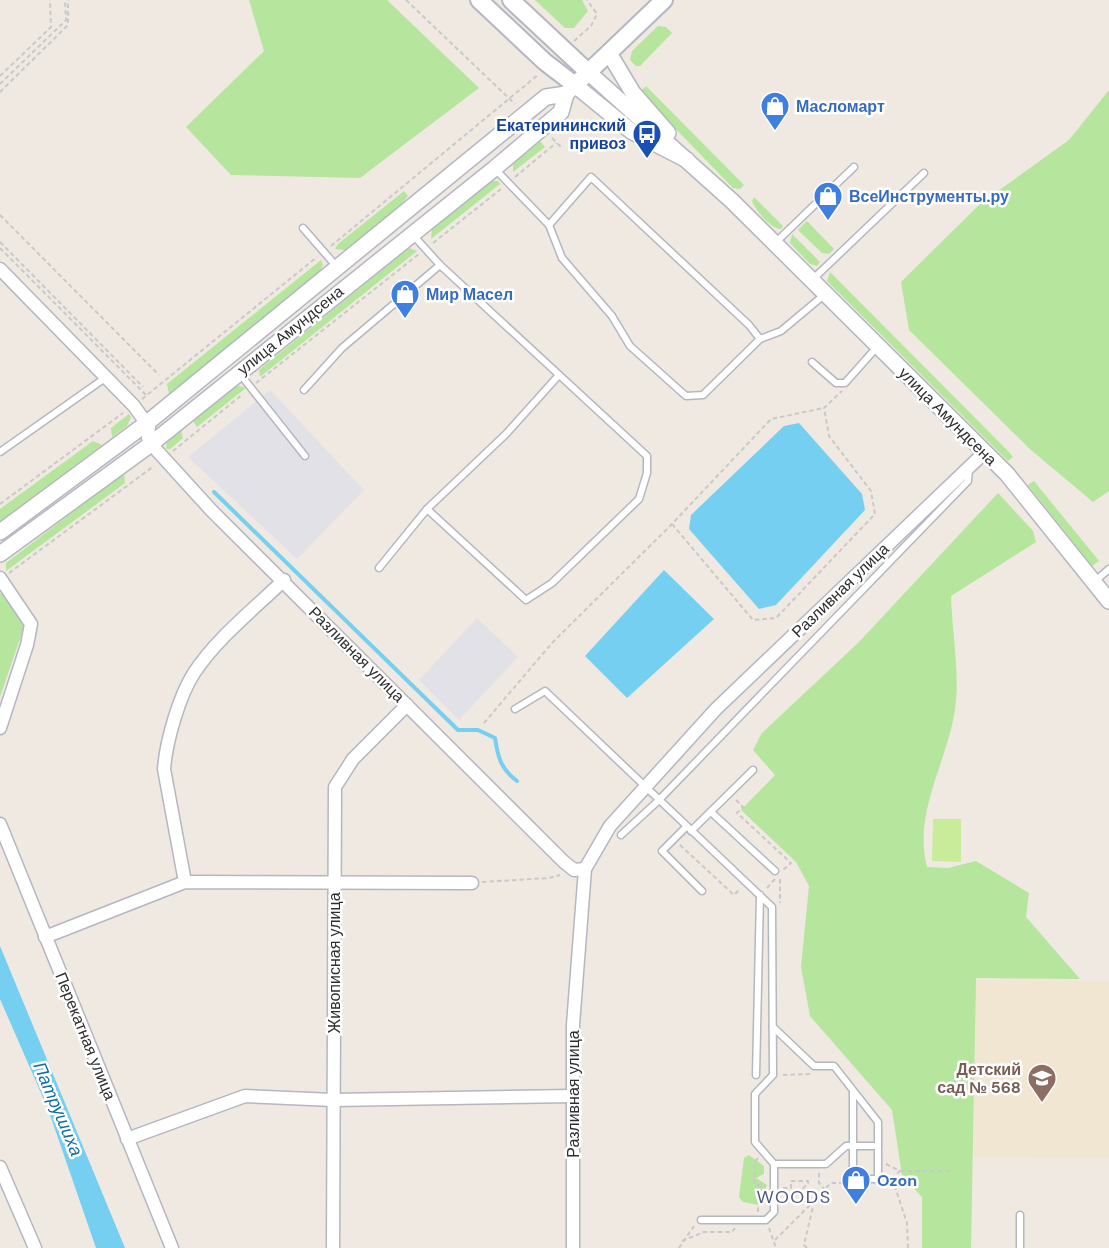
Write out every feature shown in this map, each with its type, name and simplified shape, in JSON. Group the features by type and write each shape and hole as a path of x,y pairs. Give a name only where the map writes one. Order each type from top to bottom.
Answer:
{"main road":[{"path":"479,0 548,64 570,90"},
{"path":"511,0 588,72"},
{"name":"улица Амундсена","path":"570,90 664,0"}],"street":[{"path":"609,53 633,93 666,129 682,155"},
{"path":"588,72 682,155 775,243"},
{"path":"570,90 631,131 682,155"},
{"name":"улица Амундсена","path":"0,532 147,423 546,97 570,90"},
{"name":"улица Амундсена","path":"0,554 150,444 495,168 561,112 570,90"},
{"name":"улица Амундсена","path":"775,243 1024,493 1109,601"},
{"path":"0,269 134,405 147,423 150,444"},
{"name":"Разливная улица","path":"150,444 211,510 284,580 407,705 579,870"},
{"name":"Разливная улица","path":"573,1248 573,1025 579,870 610,826 716,709 985,453"},
{"path":"0,579 31,624 27,645 0,728"},
{"path":"185,882 164,769 165,753 193,675 207,656 284,580"},
{"name":"Живописная улица","path":"333,1248 335,787 352,759 407,705"},
{"name":"Перекатная улица","path":"0,824 172,1248"},
{"path":"45,937 185,882 472,883"},
{"path":"128,1139 245,1096 333,1100 573,1096"},
{"path":"0,1167 35,1248"}],"lane":[{"path":"775,243 854,167"},
{"path":"495,168 549,225 562,258 612,316 630,346 686,396 703,395 760,339 781,331 825,294"},
{"path":"812,280 924,173"},
{"path":"549,225 591,177 750,325 760,339"},
{"path":"303,228 337,268"},
{"path":"412,233 440,265 647,456 647,473 639,499 552,583 526,600 427,509"},
{"path":"304,390 342,348 440,265"},
{"path":"813,362 836,383 845,383 877,347"},
{"path":"238,372 305,456"},
{"path":"379,568 427,509 506,434 559,375"},
{"path":"0,453 106,377"},
{"path":"621,836 658,801 968,482 970,467"},
{"path":"1094,582 1109,569"},
{"path":"515,709 545,691 746,883 762,893 772,907 773,1075 755,1094 755,1143 774,1164 774,1212 766,1220 701,1220"},
{"path":"702,891 662,851 674,839 711,812 753,770"},
{"path":"711,812 775,871"},
{"path":"756,1075 762,893"},
{"path":"773,1027 814,1066 834,1066 878,1122 878,1179 853,1179 853,1091"},
{"path":"774,1164 826,1164 846,1146 878,1146"},
{"path":"1020,1215 1020,1248"}],"path":[{"path":"0,76 51,27 50,0"},
{"path":"0,84 66,20 66,0"},
{"path":"0,92 68,25 66,0"},
{"path":"406,0 526,114"},
{"path":"564,50 591,26 597,14 587,0"},
{"path":"0,504 146,396 510,99 548,64"},
{"path":"541,128 562,148"},
{"path":"0,579 164,458 556,143"},
{"path":"0,215 159,375"},
{"path":"0,242 142,387"},
{"path":"0,248 146,396"},
{"path":"484,723 552,642 672,524 771,419 824,408 840,394 845,383"},
{"path":"672,524 753,620 776,618 875,514 871,491 829,436 824,408"},
{"path":"729,794 743,807 737,813 791,863 762,893"},
{"path":"674,839 734,896 746,883"},
{"path":"472,883 517,878 549,878 579,870"},
{"path":"780,1075 820,1074"},
{"path":"764,1153 755,1162 754,1184 774,1188 791,1188"},
{"path":"886,1164 900,1171 953,1171"},
{"path":"819,1169 819,1183 824,1189"},
{"path":"900,1171 886,1183 895,1187 907,1223 908,1248"},
{"path":"809,1180 808,1184 791,1198 791,1188 791,1181 809,1180"},
{"path":"775,1240 831,1183"},
{"path":"758,1185 758,1220"},
{"path":"805,1247 814,1200"},
{"path":"679,1248 682,1241 701,1220"},
{"path":"769,1227 776,1248"},
{"path":"682,1241 704,1232 732,1232"}],"shaded area":[{"path":"270,390 364,490 297,559 188,457"},
{"path":"477,618 518,657 459,720 419,680"},
{"name":"Детский сад № 568","path":"975,980 1109,981 1109,1158 974,1157"}],"green space":[{"path":"249,0 387,0 479,88 360,178 231,175 186,127 264,51"},
{"path":"535,0 582,0 588,11 574,28 565,28"},
{"path":"658,26 666,27 672,33 640,66 636,66 630,60 632,51"},
{"path":"646,86 744,185 740,189 733,188 640,92"},
{"path":"1109,90 1109,491 1093,502 1031,450 909,330 901,282 980,204 1069,140"},
{"path":"540,141 545,147 513,172 513,164"},
{"path":"491,181 498,181 500,184 431,239 432,229"},
{"path":"404,191 408,196 399,207 345,250 335,249 338,244"},
{"path":"754,197 783,226 781,229 768,223 760,214 752,201"},
{"path":"807,221 834,249 829,254 822,253 798,230"},
{"path":"792,234 820,262 817,266 810,264 790,243"},
{"path":"409,248 417,251 260,377 259,370"},
{"path":"321,260 323,265 320,271 169,394 167,384"},
{"path":"830,272 1013,457 1008,461 827,281"},
{"path":"236,385 246,388 197,427 193,421"},
{"path":"129,414 131,417 127,426 112,437 111,428"},
{"path":"181,430 183,438 170,449 166,449 167,441"},
{"path":"93,441 102,445 0,521 0,509"},
{"path":"124,473 125,483 6,571 6,563"},
{"path":"1034,481 1099,561 1092,566 1028,485"},
{"path":"998,493 1033,531 1036,542 951,596 956,662 956,701 953,722 928,804 924,825 927,867 948,868 976,861 1029,893 1026,917 1080,979 976,978 971,1248 922,1248 922,1197 902,1175 892,1110 810,1016 801,967 809,886 796,862 741,810 775,775 753,750 762,733 859,642"},
{"path":"2,592 24,627 0,697 0,594"},
{"path":"933,819 961,819 961,862 932,861"},
{"path":"749,1155 764,1166 764,1174 756,1178 767,1185 759,1205 743,1202 739,1197 744,1158"}],"water":[{"path":"799,423 862,494 865,510 776,605 759,609 689,529 691,515 784,426"},
{"path":"664,570 714,619 627,698 585,656"},
{"name":"Патрушиха","path":"0,946 125,1248 96,1248 48,1109 0,999"}],"waterway":[{"path":"214,492 458,730 478,730 495,738 501,762 507,772 517,781"}],"place":[{"name":"Масломарт","path":"775,132"},
{"name":"Екатерининский привоз","path":"647,160"},
{"name":"ВсеИнструменты.ру","path":"828,222"},
{"name":"Мир Масел","path":"405,320"},
{"name":"Детский сад № 568","path":"1042,1104"},
{"name":"Ozon","path":"856,1206"}],"district":[{"name":"WOODS","path":"794,1197"}]}
